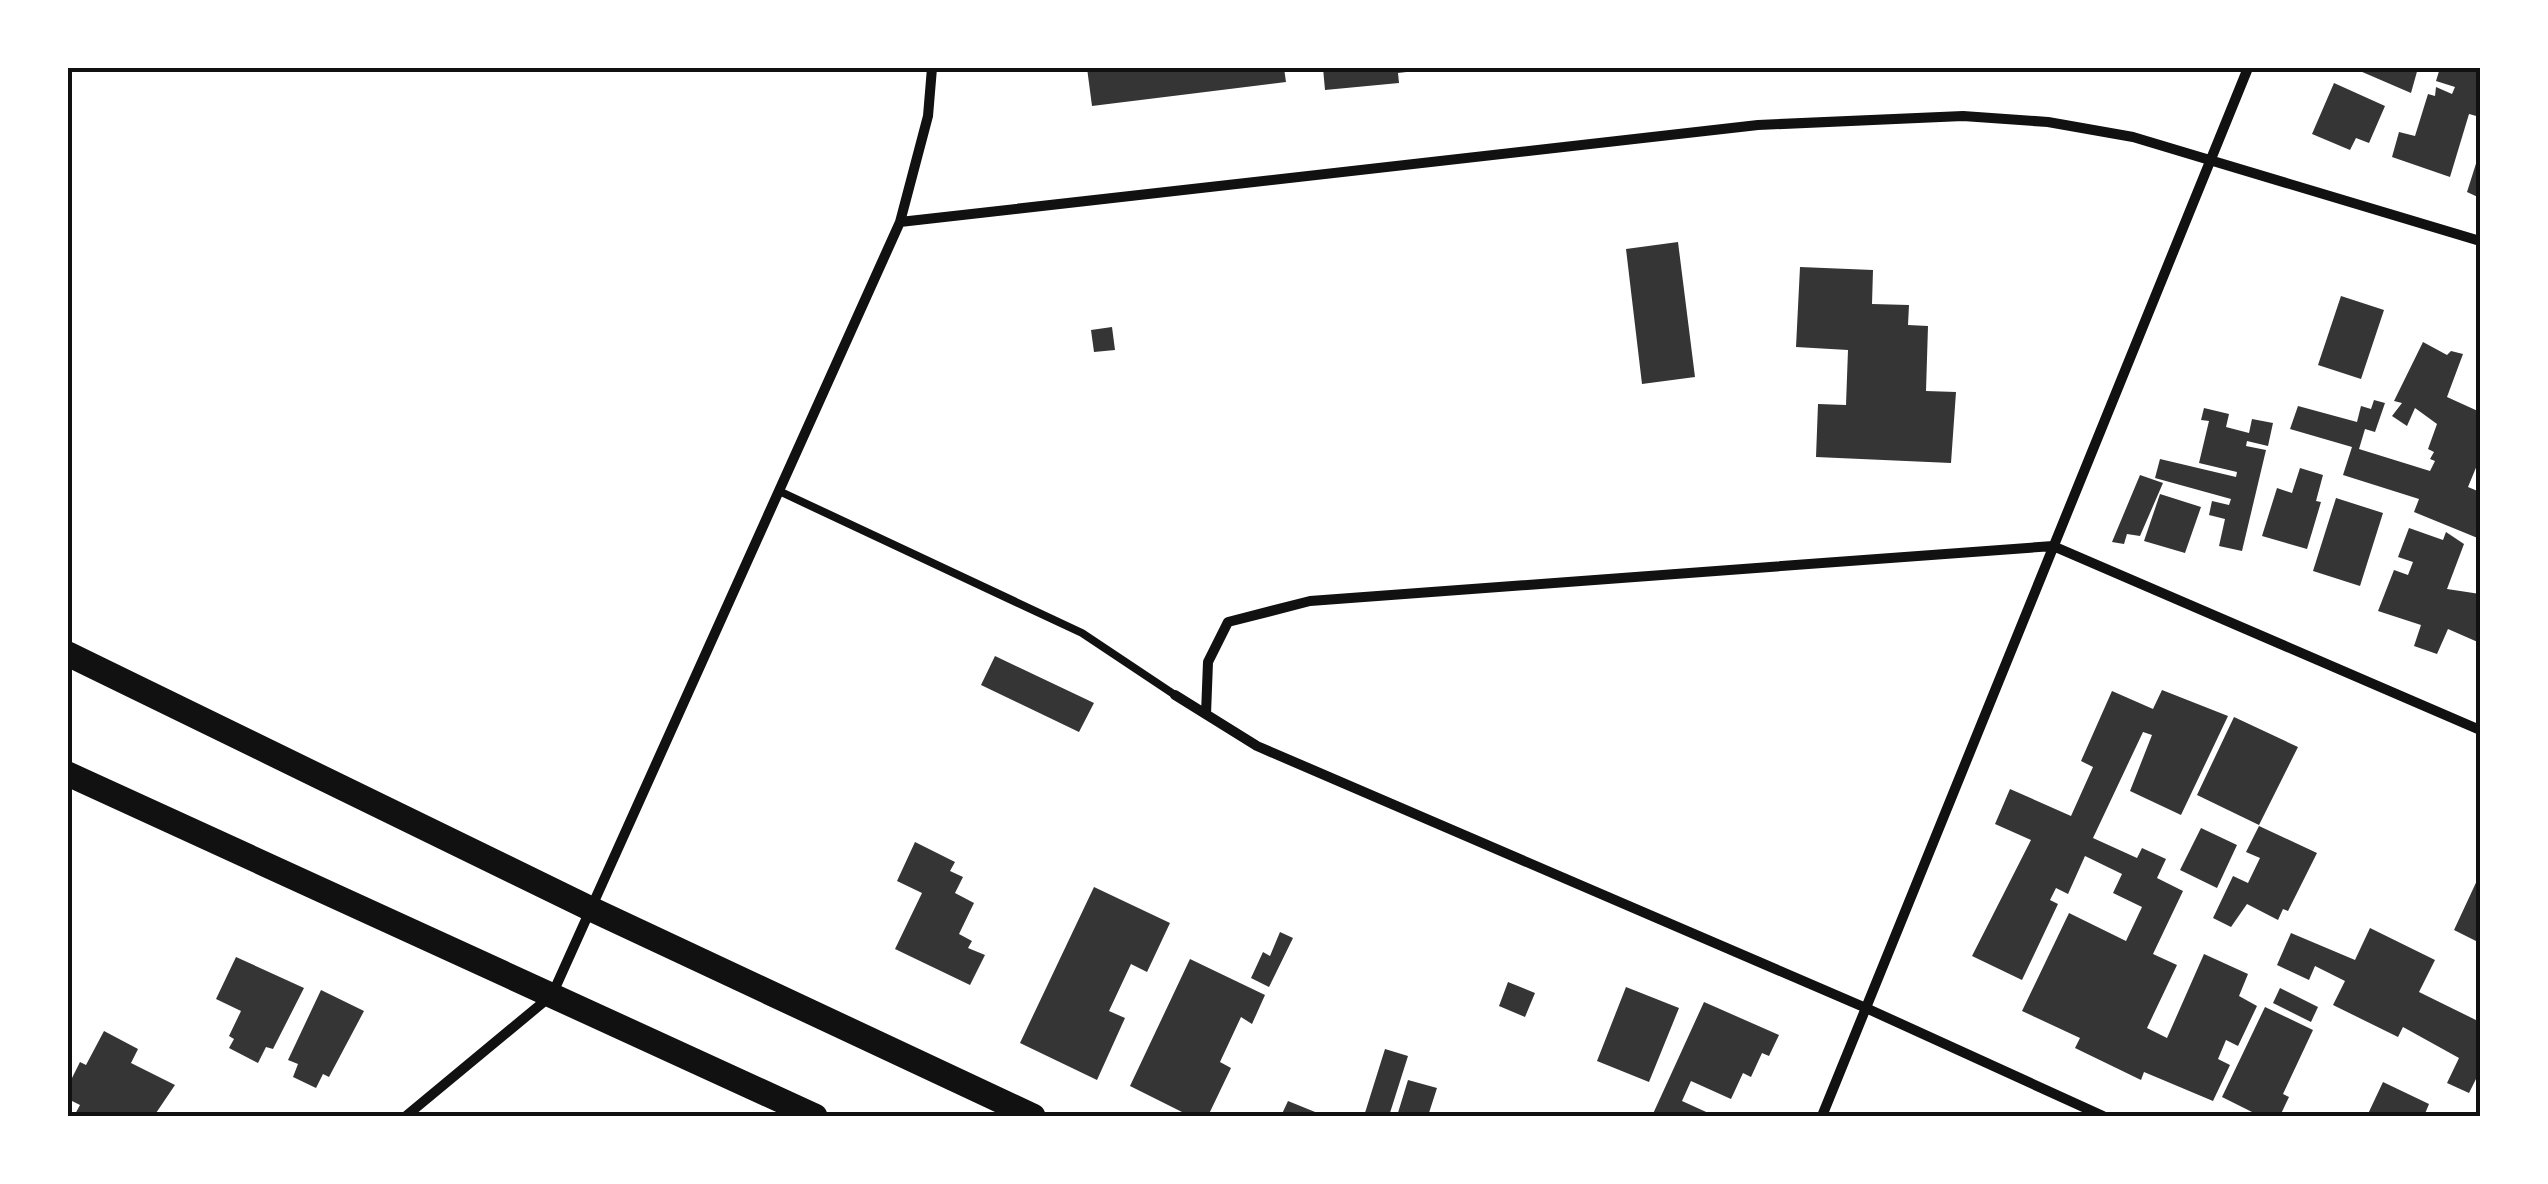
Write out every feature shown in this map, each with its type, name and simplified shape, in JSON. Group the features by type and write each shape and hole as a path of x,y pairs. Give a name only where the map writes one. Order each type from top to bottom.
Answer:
{"main road":[{"path":"68,654 591,909 1033,1116"},
{"path":"68,774 814,1116"}],"street":[{"path":"406,1116 552,995 900,222 928,116 932,68"},
{"path":"1822,1116 2248,68"},
{"path":"900,222 1758,125 1980,117 2048,122 2134,137 2480,240"},
{"path":"1206,714 1208,662 1228,622 1310,601 2053,546 2480,730"},
{"path":"1175,696 1258,746 1866,1008 2103,1116"}],"lane":[{"path":"779,491 1082,633 1175,696"}],"building":[{"path":"1087,68 1284,68 1286,82 1092,106"},
{"path":"1323,68 1415,71 1398,73 1399,83 1325,90"},
{"path":"2353,68 2418,68 2411,93"},
{"path":"2440,68 2480,68 2480,117 2469,114 2450,177 2392,157 2399,132 2415,136 2428,94 2435,96 2436,87 2452,94 2455,87 2436,81"},
{"path":"2334,83 2385,106 2369,143 2356,138 2350,150 2312,134"},
{"path":"2480,151 2480,198 2467,192"},
{"path":"1678,242 1695,377 1642,384 1626,249"},
{"path":"1800,267 1873,270 1872,304 1909,305 1908,325 1928,326 1926,391 1956,392 1951,463 1816,457 1818,404 1846,405 1848,350 1796,347"},
{"path":"2341,296 2384,310 2361,379 2318,365"},
{"path":"1112,327 1115,350 1094,352 1091,330"},
{"path":"2423,342 2447,355 2451,351 2463,354 2447,397 2480,412 2480,458 2468,487 2480,492 2480,539 2414,512 2419,499 2343,475 2352,447 2290,429 2298,406 2357,422 2361,406 2371,409 2374,400 2385,403 2375,432 2365,429 2359,449 2430,471 2435,461 2430,459 2434,452 2428,449 2437,424 2415,408 2407,426 2392,416 2402,403 2394,401"},
{"path":"2204,408 2229,414 2226,427 2249,433 2252,419 2273,423 2268,446 2247,441 2246,446 2266,450 2242,551 2219,546 2225,519 2209,515 2212,501 2229,505 2231,499 2155,478 2160,459 2236,477 2237,472 2199,463 2209,421 2201,420"},
{"path":"2300,468 2323,475 2316,501 2321,502 2307,549 2262,536 2277,488 2292,493"},
{"path":"2140,475 2163,483 2140,536 2127,534 2124,544 2112,542"},
{"path":"2160,494 2201,507 2185,553 2144,541"},
{"path":"2336,498 2383,513 2360,586 2313,571"},
{"path":"2409,528 2443,540 2446,532 2464,544 2447,589 2480,594 2480,643 2448,629 2437,654 2414,646 2421,625 2378,611 2394,570 2408,575 2413,562 2398,557"},
{"path":"995,656 1094,703 1079,732 981,685"},
{"path":"2162,690 2228,716 2181,815 2130,791 2152,735 2143,732 2093,838 2137,858 2142,848 2166,859 2157,878 2183,891 2153,954 2177,965 2147,1028 2167,1038 2204,954 2248,974 2239,996 2257,1006 2238,1046 2226,1040 2218,1059 2230,1065 2213,1101 2144,1072 2141,1080 2075,1048 2080,1038 2022,1011 2069,913 2126,941 2142,907 2113,893 2122,874 2085,856 2068,894 2056,888 2050,900 2058,904 2022,980 1972,956 2031,840 1995,824 2010,789 2071,816 2093,767 2081,761 2112,691 2153,709"},
{"path":"2234,717 2298,747 2259,825 2197,795"},
{"path":"2259,826 2317,853 2288,911 2283,909 2278,920 2247,904 2231,927 2213,918 2233,876 2248,883 2260,858 2246,852"},
{"path":"2201,828 2237,845 2217,888 2180,870"},
{"path":"915,842 955,862 950,871 963,877 955,893 974,903 959,934 972,941 968,948 985,955 970,985 895,949 922,893 897,881"},
{"path":"2480,874 2480,943 2454,930"},
{"path":"1094,887 1170,923 1147,972 1131,964 1109,1011 1125,1018 1097,1080 1020,1043"},
{"path":"2370,928 2435,960 2419,992 2480,1022 2480,1071 2469,1093 2447,1083 2459,1058 2403,1027 2398,1037 2333,1005 2345,981 2315,966 2309,980 2277,965 2291,933 2355,960"},
{"path":"1280,932 1293,938 1269,987 1251,978 1263,952 1270,956"},
{"path":"236,957 304,988 273,1049 266,1047 258,1063 229,1048 234,1039 229,1036 241,1011 216,999"},
{"path":"1190,959 1265,995 1252,1024 1241,1017 1220,1062 1231,1068 1208,1116 1190,1116 1130,1086"},
{"path":"1508,982 1535,993 1525,1017 1499,1006"},
{"path":"1626,987 1679,1008 1649,1082 1597,1061"},
{"path":"2280,988 2318,1007 2311,1022 2273,1003"},
{"path":"321,990 364,1011 329,1077 323,1074 316,1088 293,1077 298,1064 288,1060"},
{"path":"1704,1002 1779,1035 1769,1056 1762,1053 1751,1077 1743,1073 1731,1099 1691,1081 1682,1101 1715,1116 1652,1116"},
{"path":"2265,1007 2313,1030 2283,1094 2289,1097 2280,1116 2260,1116 2222,1097"},
{"path":"104,1031 138,1049 131,1063 175,1085 154,1116 74,1116 80,1105 68,1099 68,1086 80,1062 86,1065"},
{"path":"1385,1049 1408,1056 1389,1116 1364,1116"},
{"path":"1408,1080 1437,1088 1428,1116 1397,1116"},
{"path":"2383,1082 2429,1104 2424,1116 2367,1116"},
{"path":"1288,1101 1325,1116 1281,1116"}]}
